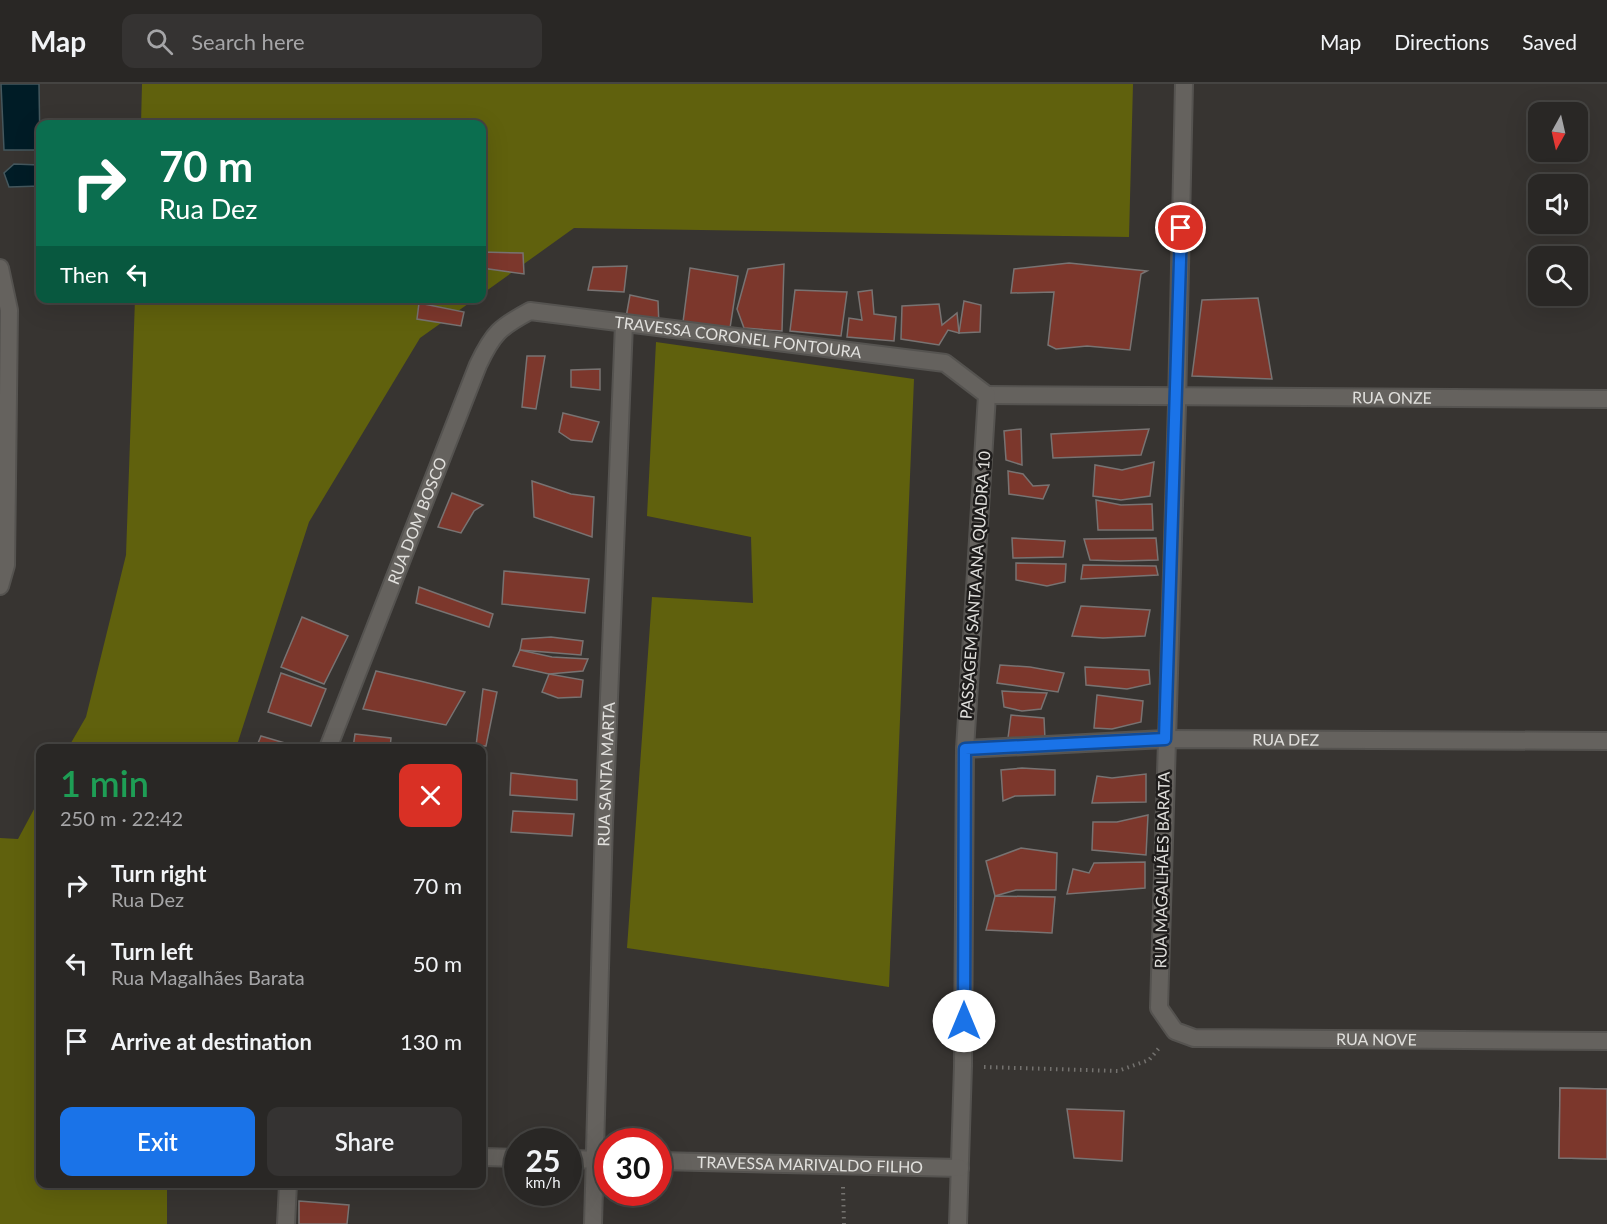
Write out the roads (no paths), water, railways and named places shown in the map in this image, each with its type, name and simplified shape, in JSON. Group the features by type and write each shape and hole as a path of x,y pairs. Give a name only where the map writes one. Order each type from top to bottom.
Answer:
{"street":[{"name":"RUA MAGALHÃES BARATA","path":"1175,1031 1159,1008 1184,84"},
{"path":"0,268 9,310 6,565 0,586"},
{"name":"TRAVESSA CORONEL FONTOURA","path":"530,311 945,363 987,394"},
{"name":"RUA DOM BOSCO","path":"330,744 478,365 488,344 504,325 530,311"},
{"name":"RUA SANTA MARTA","path":"601,1128 604,822 624,324"},
{"name":"RUA ONZE","path":"987,394 1607,399"},
{"name":"PASSAGEM SANTA ANA QUADRA 10","path":"958,1224 963,1066 965,749 987,394"},
{"name":"RUA DEZ","path":"965,749 1165,739 1607,741"},
{"name":"RUA NOVE","path":"1175,1031 1194,1038 1607,1041"},
{"path":"486,1157 504,1158"},
{"name":"TRAVESSA MARIVALDO FILHO","path":"672,1161 960,1168"},
{"path":"286,1224 288,1188"},
{"name":"RUA SANTA MARTA","path":"593,1224 595,1206"}],"water":[{"path":"1,84 39,84 40,120 36,120 36,150 4,150"},
{"path":"14,164 36,165 36,186 9,187 4,173"}]}
